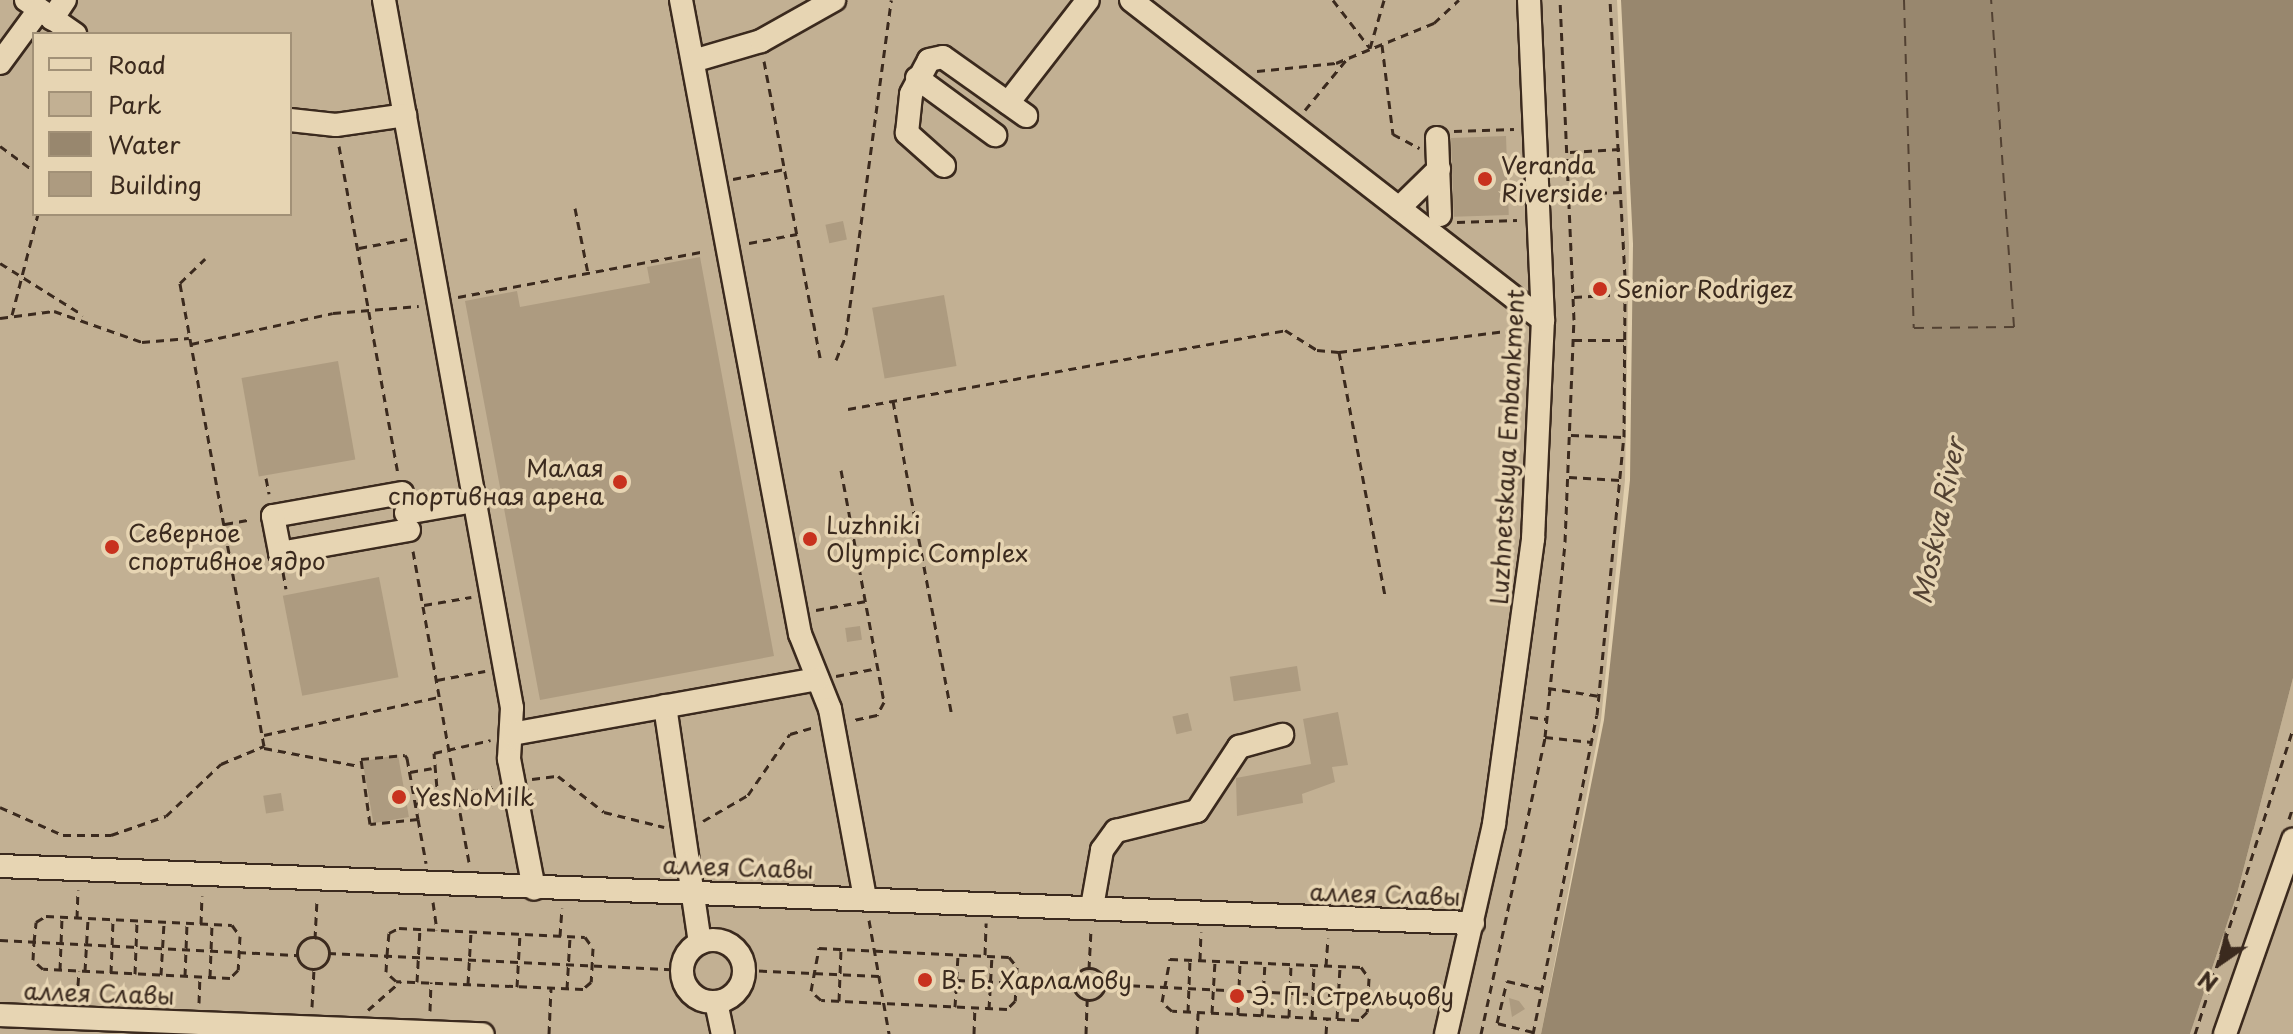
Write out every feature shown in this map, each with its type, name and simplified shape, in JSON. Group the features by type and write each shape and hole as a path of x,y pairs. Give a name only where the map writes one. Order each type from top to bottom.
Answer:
{"street":[{"path":"0,63 39,10 65,0"},
{"path":"384,0 504,668 514,783 534,889"},
{"path":"681,0 796,613 833,724 865,898"},
{"path":"693,61 761,41 834,0"},
{"path":"944,166 908,137 917,78 929,60 943,57 1017,110 1088,0"},
{"path":"1131,0 1543,320"},
{"name":"Luzhnetskaya Embankment","path":"1446,1034 1473,923 1509,738 1533,539 1543,320 1529,0"},
{"path":"39,10 72,32"},
{"path":"917,78 995,135"},
{"path":"292,120 336,125 405,115"},
{"path":"1437,138 1440,215"},
{"path":"1399,208 1439,169"},
{"path":"406,512 280,553 273,516 406,512 474,501"},
{"path":"512,735 817,679"},
{"path":"665,706 700,942 682,970 692,994 716,1002 737,992 745,970 733,946 700,942"},
{"path":"1092,907 1102,850 1116,831 1197,811 1239,747 1282,735"},
{"path":"2225,1034 2293,840"},
{"name":"аллея Славы","path":"0,866 1473,923"},
{"path":"716,1002 723,1034"},
{"name":"аллея Славы","path":"0,1015 483,1034"}],"path":[{"path":"836,360 846,335 891,0"},
{"path":"1333,0 1370,48"},
{"path":"1370,48 1384,0"},
{"path":"1270,71 1346,59 1434,23 1459,0"},
{"path":"1545,990 1507,981 1497,1023 1534,1033 1545,990 1599,696 1624,437 1622,192 1610,0"},
{"path":"761,41 820,358"},
{"path":"1382,43 1393,134 1415,148"},
{"path":"1302,115 1346,59"},
{"path":"1437,138 1445,131 1537,128"},
{"path":"0,146 32,170"},
{"path":"1570,152 1620,149"},
{"path":"715,182 785,169"},
{"path":"1571,194 1622,192"},
{"path":"575,208 588,273"},
{"path":"1440,215 1448,223 1541,220"},
{"path":"12,315 37,216"},
{"path":"191,344 333,313 438,301 797,234"},
{"path":"358,248 426,235"},
{"path":"205,259 180,283 264,735 262,748"},
{"path":"0,263 87,317 142,342 189,338"},
{"path":"1574,297 1625,294"},
{"path":"0,318 12,315 87,317"},
{"path":"848,409 1281,329 1317,350 1339,352 1508,333 1543,320"},
{"path":"1574,340 1625,340"},
{"path":"1339,352 1385,596"},
{"path":"893,401 951,712"},
{"path":"1571,435 1624,437"},
{"path":"415,804 558,776 619,819 684,825 748,795 793,732 882,711 878,668 841,470"},
{"path":"1569,477 1620,480"},
{"path":"225,524 273,516"},
{"path":"232,562 280,553"},
{"path":"422,606 491,593"},
{"path":"796,613 866,601"},
{"path":"436,680 504,668"},
{"path":"817,679 878,668"},
{"path":"1548,688 1599,696"},
{"path":"264,735 439,697"},
{"path":"2195,1034 2291,748 2293,728"},
{"path":"438,800 432,768 440,749 512,735"},
{"path":"1545,737 1592,742"},
{"path":"0,807 46,831 111,835 166,816 221,764 262,748 359,766"},
{"path":"418,819 370,824 359,766 364,757 400,751 410,772 437,930"},
{"path":"410,772 432,768"},
{"path":"201,924 203,875"},
{"path":"315,939 318,879"},
{"path":"560,936 563,890"},
{"path":"865,898 889,1034"},
{"path":"985,955 987,903"},
{"path":"1089,969 1092,907"},
{"path":"1200,960 1202,912"},
{"path":"60,970 62,917"},
{"path":"62,917 188,923 235,927 239,952 235,976 111,973 37,966 34,942 38,919 62,917"},
{"path":"1326,966 1329,917"},
{"path":"85,971 88,918"},
{"path":"111,973 113,920"},
{"path":"135,974 137,921"},
{"path":"161,975 164,922"},
{"path":"185,976 188,923"},
{"path":"210,977 212,924"},
{"path":"417,982 420,929"},
{"path":"420,929 570,936 590,942 592,965 588,987 567,989 417,982 401,981 388,975 391,931 420,929"},
{"path":"468,984 471,931"},
{"path":"517,987 520,934"},
{"path":"567,989 570,936"},
{"path":"301,939 315,939 328,942 326,967 300,966 301,939"},
{"path":"0,940 299,955"},
{"path":"839,1001 841,949"},
{"path":"841,949 985,955 1015,961 1016,983 1012,1007 989,1009 814,997 811,973 815,951 841,949"},
{"path":"328,953 682,970"},
{"path":"955,1007 958,954"},
{"path":"989,1009 992,956"},
{"path":"1188,1012 1191,959"},
{"path":"1191,959 1340,966 1366,972 1368,997 1362,1019 1198,1013 1165,1008 1163,987 1167,962 1191,959"},
{"path":"1212,1013 1215,960"},
{"path":"1238,1015 1240,962"},
{"path":"1262,1016 1265,963"},
{"path":"1289,1017 1291,964"},
{"path":"1312,1018 1314,965"},
{"path":"1337,1019 1340,966"},
{"path":"307,1029 314,968"},
{"path":"1089,969 1103,971 1102,998 1076,997 1076,971 1089,969"},
{"path":"745,970 879,976"},
{"path":"76,1018 79,971"},
{"path":"198,1023 200,977"},
{"path":"957,980 1075,986"},
{"path":"347,1028 401,981"},
{"path":"429,1032 431,982"},
{"path":"1104,984 1442,1001"},
{"path":"549,1034 551,988"},
{"path":"1086,1034 1087,999"},
{"path":"974,1034 975,1008"},
{"path":"1197,1034 1198,1013"},
{"path":"1326,1034 1327,1019"}],"green space":[{"name":"Luzhniki Olympic Complex","path":"0,0 1617,0 1629,244 1625,480 1601,720 1541,1034 0,1034"},
{"path":"2293,678 2293,1034 2190,1034 2237,894"}],"water":[{"name":"Moskva River","path":"1621,0 2293,0 2293,678 2237,894 2190,1034 1541,1034 1604,720 1630,480 1633,244"}],"building":[{"path":"1506,136 1509,215 1454,217 1451,138"},
{"path":"843,221 847,240 829,243 825,225"},
{"name":"Малая спортивная арена","path":"700,257 774,656 540,700 465,301 517,291 520,307 650,283 647,267"},
{"path":"944,295 957,366 885,379 872,308"},
{"path":"338,361 355,459 259,476 241,378"},
{"path":"379,577 398,677 302,696 283,596"},
{"path":"860,626 862,640 847,642 845,628"},
{"path":"1297,666 1301,691 1234,701 1230,677"},
{"path":"1338,712 1348,765 1332,767 1335,782 1302,794 1303,803 1237,816 1236,778 1311,764 1303,719"},
{"path":"1188,713 1192,731 1176,734 1172,717"},
{"path":"398,755 409,817 373,823 363,761"},
{"path":"281,793 284,811 266,814 263,796"},
{"path":"1509,998 1519,1001 1525,1009 1512,1017"}],"ferry route":[{"path":"1904,0 1914,328 2014,327 1991,0"}],"place":[{"name":"Veranda Riverside","path":"1485,179"},
{"name":"Senior Rodrigez","path":"1600,289"},
{"name":"Малая спортивная арена","path":"620,482"},
{"name":"Luzhniki Olympic Complex","path":"810,539"},
{"name":"Северное спортивное ядро","path":"112,547"},
{"name":"YesNoMilk","path":"399,797"},
{"name":"В. Б. Харламову","path":"925,980"},
{"name":"Э. П. Стрельцову","path":"1237,996"}]}
